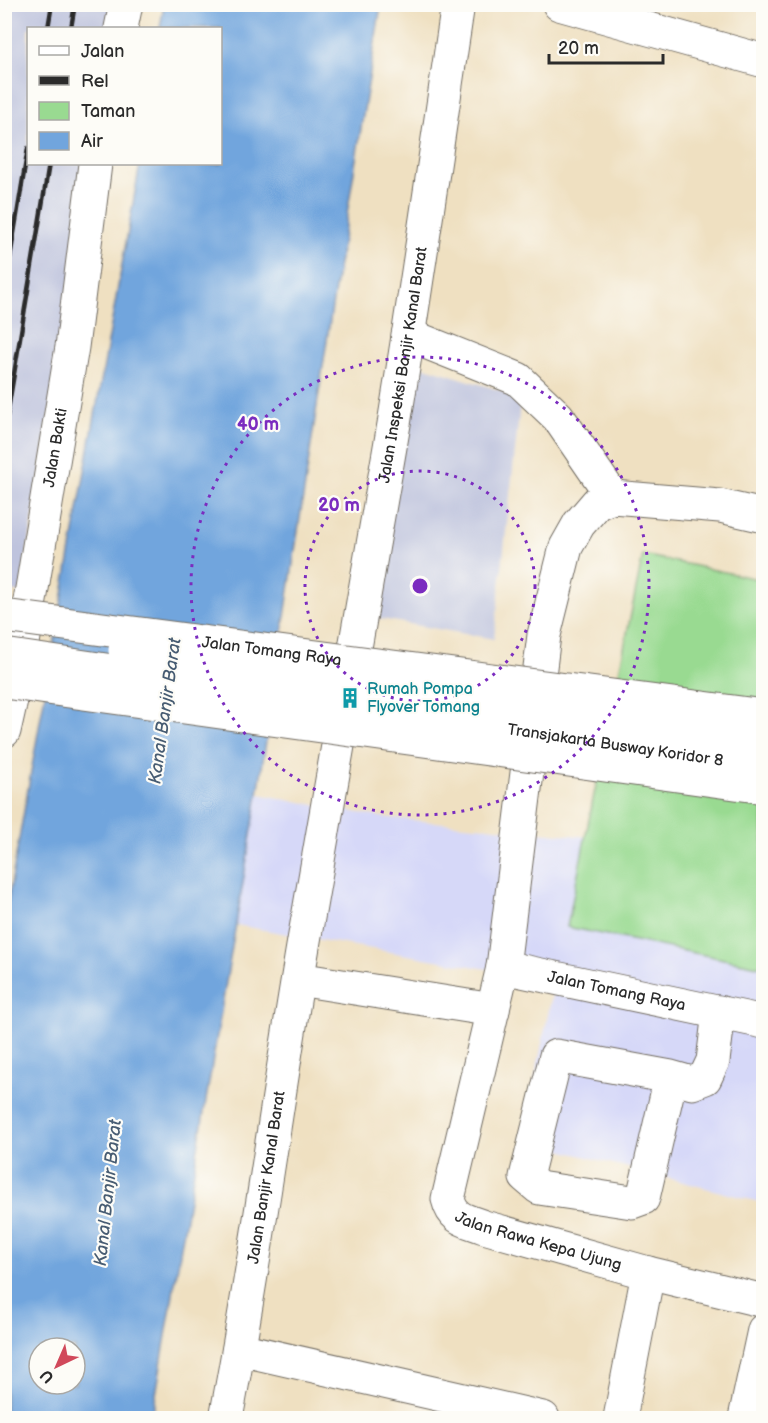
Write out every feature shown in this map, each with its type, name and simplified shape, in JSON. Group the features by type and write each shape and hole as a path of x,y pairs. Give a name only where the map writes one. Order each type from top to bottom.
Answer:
{"street":[{"path":"121,27 126,4"},
{"name":"Jalan Inspeksi Banjir Kanal Barat","path":"305,936 408,335 459,4"},
{"path":"577,7 764,61"},
{"name":"Jalan Bakti","path":"4,731 21,655 72,347 94,165"},
{"path":"408,335 518,380 558,417 613,497"},
{"path":"503,967 544,636 566,547 579,524 597,503 613,497 720,506 764,516"},
{"name":"Jalan Tomang Raya","path":"4,616 764,716"},
{"name":"Transjakarta Busway Koridor 8","path":"4,633 764,739"},
{"name":"Transjakarta Busway Koridor 8","path":"4,655 764,767"},
{"path":"4,682 764,787"},
{"name":"Jalan Banjir Kanal Barat","path":"226,1419 240,1349 305,936"},
{"name":"Jalan Tomang Raya","path":"503,967 764,1022"},
{"name":"Jalan Rawa Kepa Ujung","path":"503,967 448,1198 451,1211 461,1219 484,1227 648,1273 764,1301"},
{"path":"298,979 493,1010"},
{"path":"671,1077 643,1198 632,1202 539,1188 526,1178 556,1056 671,1077 692,1083 705,1078 713,1061 719,1012"},
{"path":"620,1419 648,1273"},
{"path":"746,1419 764,1330"},
{"path":"240,1349 543,1419"}],"shaded area":[{"path":"9,5 115,5 111,27 27,27 27,165 90,165 21,593 5,590 4,42"},
{"path":"409,362 521,397 494,639 370,617"},
{"path":"258,794 381,817 671,845 763,869 763,1203 522,1140 555,981 236,925"}],"green space":[{"path":"643,555 763,580 763,967 567,927"}],"water":[{"name":"Kanal Banjir Barat","path":"164,5 381,5 332,307 258,794 152,1418 5,1418 5,917 140,165 222,165 222,27 160,27"}],"railway":[{"path":"48,27 52,4"},
{"path":"71,27 75,4"},
{"path":"4,294 27,154"},
{"path":"4,434 49,165"}],"place":[{"name":"Rumah Pompa Flyover Tomang","path":"350,698"}]}
